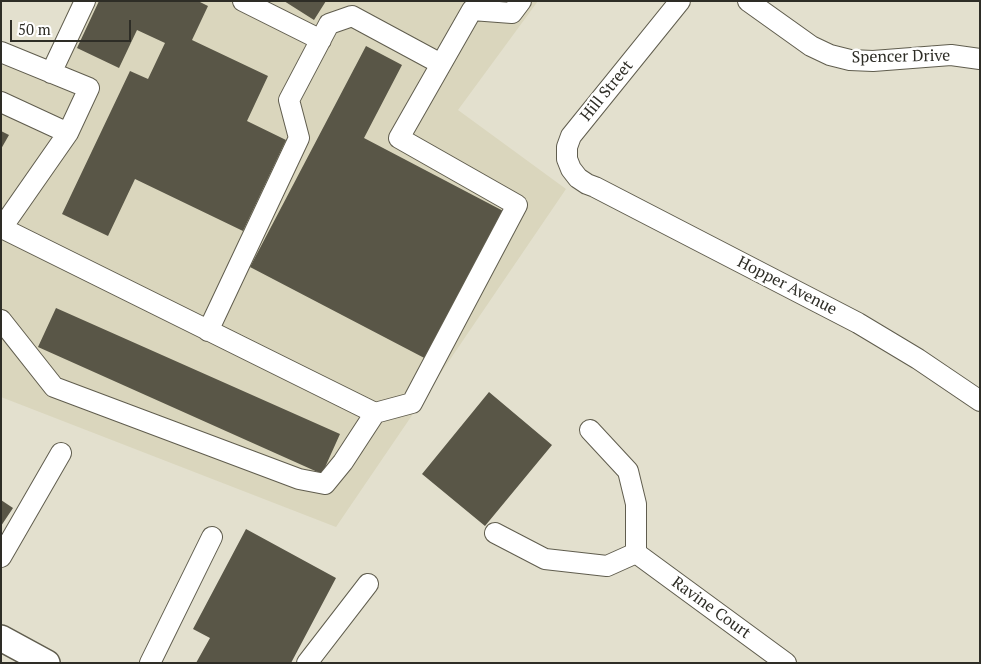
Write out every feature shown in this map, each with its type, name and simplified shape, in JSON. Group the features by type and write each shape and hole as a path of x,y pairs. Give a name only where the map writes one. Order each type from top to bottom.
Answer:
{"main road":[{"path":"1,638 47,663"}],"street":[{"path":"51,72 85,1"},
{"path":"243,1 321,40"},
{"path":"1,52 89,88 68,133 1,229 374,413 412,403 517,205 399,138 441,64 467,5 512,13 521,1"},
{"name":"Hill Street","path":"587,184 578,178 571,169 567,159 567,147 571,136 680,1"},
{"name":"Spencer Drive","path":"748,1 810,46 850,60 874,61 951,55 980,59"},
{"path":"208,331 300,138 289,100 329,24 352,16 441,64"},
{"path":"1,102 68,133"},
{"name":"Hopper Avenue","path":"587,184 858,323 918,358 980,401"},
{"path":"1,320 54,387 299,479 325,484 343,462 374,413"},
{"path":"495,533 545,559 607,566 636,553 636,504 628,471 590,430"},
{"path":"1,557 61,453"},
{"path":"150,663 212,537"},
{"name":"Ravine Court","path":"636,553 786,663"},
{"path":"307,663 368,584"}],"shaded area":[{"path":"72,1 538,1 458,110 566,189 336,527 1,397 1,65 43,70"}],"building":[{"path":"99,1 198,1 208,6 192,40 268,76 247,121 286,140 243,231 135,179 108,236 62,214 130,71 148,79 165,43 137,30 119,68 77,48"},
{"path":"284,1 326,1 314,20"},
{"path":"366,46 402,65 364,138 509,214 432,362 250,267"},
{"path":"1,131 9,135 1,149"},
{"path":"56,308 340,434 322,474 38,347"},
{"path":"489,392 552,445 485,526 422,474"},
{"path":"1,500 13,508 1,526"},
{"path":"246,529 336,578 291,663 196,663 210,638 193,629"}]}
